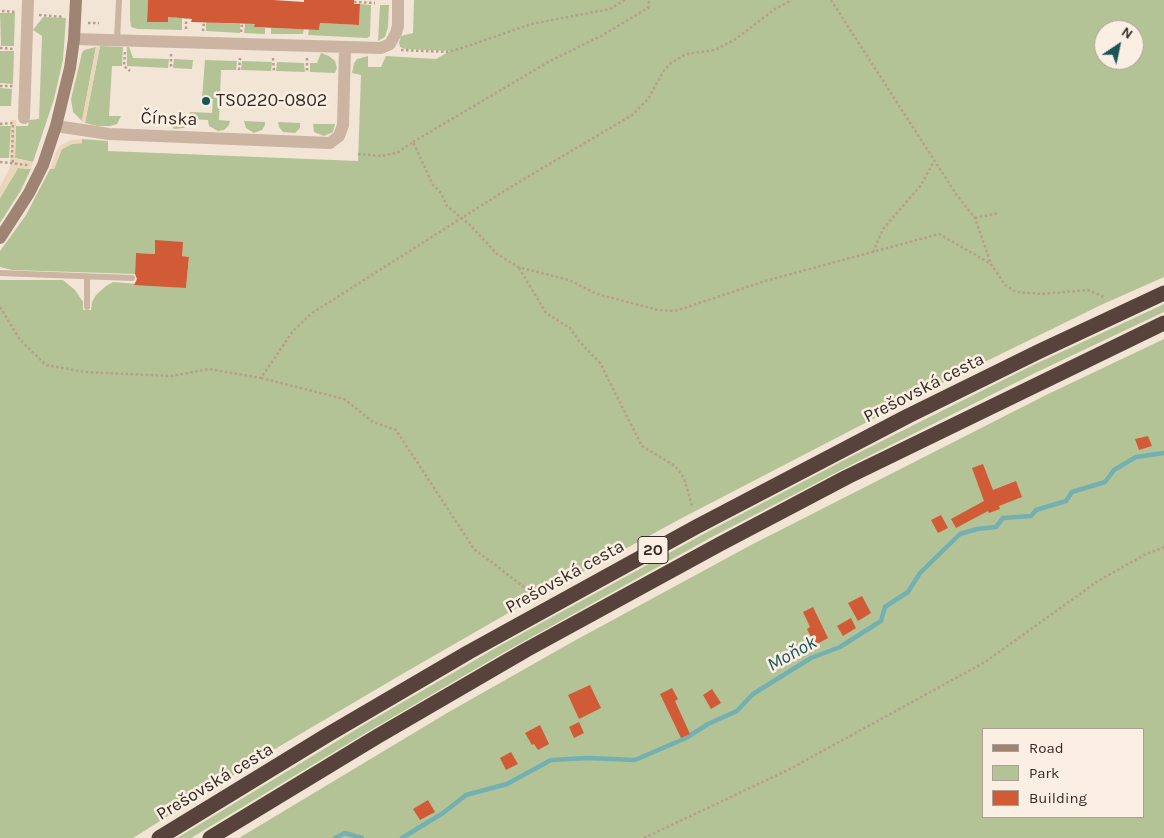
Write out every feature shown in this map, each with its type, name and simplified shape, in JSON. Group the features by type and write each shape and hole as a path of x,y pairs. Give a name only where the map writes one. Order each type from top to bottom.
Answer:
{"highway":[{"name":"Prešovská cesta","path":"159,838 329,734 469,652 688,531 917,412 1164,293"},
{"name":"20","path":"210,838 518,655 720,544 847,477 1164,323"}],"street":[{"path":"0,238 29,194 43,165 56,126 64,95 74,39 76,0"},
{"path":"74,39 375,49 386,47 396,33 398,26 398,0"},
{"path":"17,120 23,8"},
{"name":"Čínska","path":"56,126 109,134 330,143 339,136 343,125 345,48"}],"lane":[{"path":"117,40 119,0"},
{"path":"0,273 132,278"},
{"path":"87,277 87,308"}],"path":[{"path":"375,49 448,52 466,48 531,24 610,9 625,0"},
{"path":"358,154 381,156 397,153 550,61 601,36 648,8 649,0"},
{"path":"261,378 293,331 312,313 461,219 632,115 648,99 663,72 671,63 686,54 716,50 734,40 775,9 792,0"},
{"path":"831,0 956,194 976,218 992,264 1005,285 1016,292 1042,294 1088,290 1104,297"},
{"path":"354,2 375,3"},
{"path":"2,10 23,8 86,23 99,23"},
{"path":"186,18 186,33"},
{"path":"0,48 16,49"},
{"path":"0,86 15,87"},
{"path":"0,124 17,120 12,156 14,163"},
{"path":"413,142 433,185 441,193 447,206 470,225 497,254 518,267 569,280 597,294 658,310 675,311 765,281 939,234 992,264"},
{"path":"874,252 883,229 921,186 934,160"},
{"path":"0,162 32,165"},
{"path":"976,218 999,213"},
{"path":"518,267 546,313 570,328 579,341 600,363 642,446 675,466 684,478 692,506"},
{"path":"0,307 20,340 46,365 85,372 172,376 209,370 261,378 344,399 373,422 396,430 474,549 524,587 531,600"},
{"path":"644,838 788,770 985,662 1098,581 1144,555 1164,547"}],"green space":[{"path":"130,0 148,0 147,22 168,22 168,16 182,18 182,30 138,29 131,27"},
{"path":"414,0 1164,0 1164,277 1101,305 950,379 682,518 531,600 275,749 133,838 0,838 0,280 63,280 75,290 83,302 83,310 91,310 92,302 96,295 113,282 186,288 189,257 182,256 155,240 155,254 136,253 135,274 12,270 0,267 0,251 26,215 50,169 54,169 62,149 72,144 82,143 82,139 108,141 108,151 358,161 361,75 352,73 357,59 368,56 368,67 381,67 386,56 436,59 450,51 405,49 400,47 401,36 413,33"},
{"path":"360,4 371,5 370,36 367,38 308,35 309,29 319,30 320,23 359,25"},
{"path":"380,5 389,5 388,27 385,37 378,41"},
{"path":"0,13 15,13 14,46 1,46"},
{"path":"43,17 66,18 63,60 54,99 33,162 15,158 16,126 28,126 29,120 39,119 42,36 33,30"},
{"path":"206,22 240,24 240,33 206,31"},
{"path":"245,24 255,24 255,27 265,28 265,34 244,33"},
{"path":"271,28 304,29 303,34 271,34"},
{"path":"100,46 123,47 122,66 112,66 109,116 121,116 117,124 110,126 97,126 85,123"},
{"path":"96,47 82,121 73,112 71,99 82,53 84,50"},
{"path":"127,47 129,47 133,58 169,59 168,68 127,66"},
{"path":"0,51 14,51 13,84 0,83"},
{"path":"321,53 335,61 337,68 335,73 310,72 310,63 317,63"},
{"path":"174,59 193,60 192,69 173,68"},
{"path":"205,60 237,61 236,70 221,70 219,120 230,121 229,125 224,130 218,131 209,126 208,120 190,119 184,128 174,129 168,119 189,119 190,112 212,113 213,99 202,98"},
{"path":"242,61 272,62 271,71 241,70"},
{"path":"277,62 304,63 305,72 276,71"},
{"path":"0,88 12,89 11,106 0,106"},
{"path":"244,121 265,122 265,125 262,130 254,133 246,128"},
{"path":"278,122 300,123 300,128 295,133 283,132"},
{"path":"313,124 335,124 333,132 324,136 314,132"},
{"path":"0,126 11,126 9,158 0,158"},
{"path":"18,168 31,169 20,192 0,223 0,198"},
{"path":"1164,304 1164,312 1035,373 712,537 503,653 191,838 177,838 365,724 499,646 709,531 848,458 1031,366"},
{"path":"1164,339 1164,838 239,838 447,713 574,641 751,545 1048,394"}],"shaded area":[{"path":"100,46 85,123 82,121 96,47"},
{"path":"11,120 16,120 15,158 33,162 31,169 18,168 0,198 0,187 10,167"},
{"path":"82,139 82,143 72,144 62,149 54,169 50,169 57,150 61,145 71,140"}],"building":[{"path":"148,0 273,0 304,2 304,0 354,0 354,4 360,4 359,25 320,23 319,30 254,27 255,24 191,22 192,19 168,17 168,22 147,22"},
{"path":"155,240 183,242 182,256 189,257 186,288 134,285 137,279 135,274 136,253 155,254"},
{"path":"1148,436 1152,446 1139,450 1135,439"},
{"path":"983,464 993,490 1016,481 1022,497 999,506 1000,509 989,513 988,511 956,528 951,519 984,501 972,468"},
{"path":"941,515 948,528 938,533 931,520"},
{"path":"862,596 871,613 858,621 848,603"},
{"path":"813,607 828,638 815,645 807,629 810,627 803,612"},
{"path":"851,618 856,628 843,636 837,626"},
{"path":"590,685 601,708 579,719 568,695"},
{"path":"672,688 678,699 675,701 690,734 681,738 660,694"},
{"path":"712,689 721,703 711,709 703,695"},
{"path":"579,722 584,733 574,738 569,727"},
{"path":"540,725 549,744 538,750 534,744 532,745 525,733"},
{"path":"511,752 518,764 506,770 500,758"},
{"path":"428,800 435,812 420,820 413,809"}],"waterway":[{"name":"Moňok","path":"402,838 443,813 466,795 507,784 551,760 588,758 635,760 686,738 708,724 737,711 753,694 811,658 840,647 881,621 885,607 908,592 920,573 960,534 977,529 996,527 1003,518 1031,516 1036,510 1066,501 1072,492 1105,482 1114,470 1136,457 1164,453"},
{"name":"Moňok","path":"335,838 345,833 362,838"}],"place":[{"name":"TS0220-0802","path":"206,101"}]}
